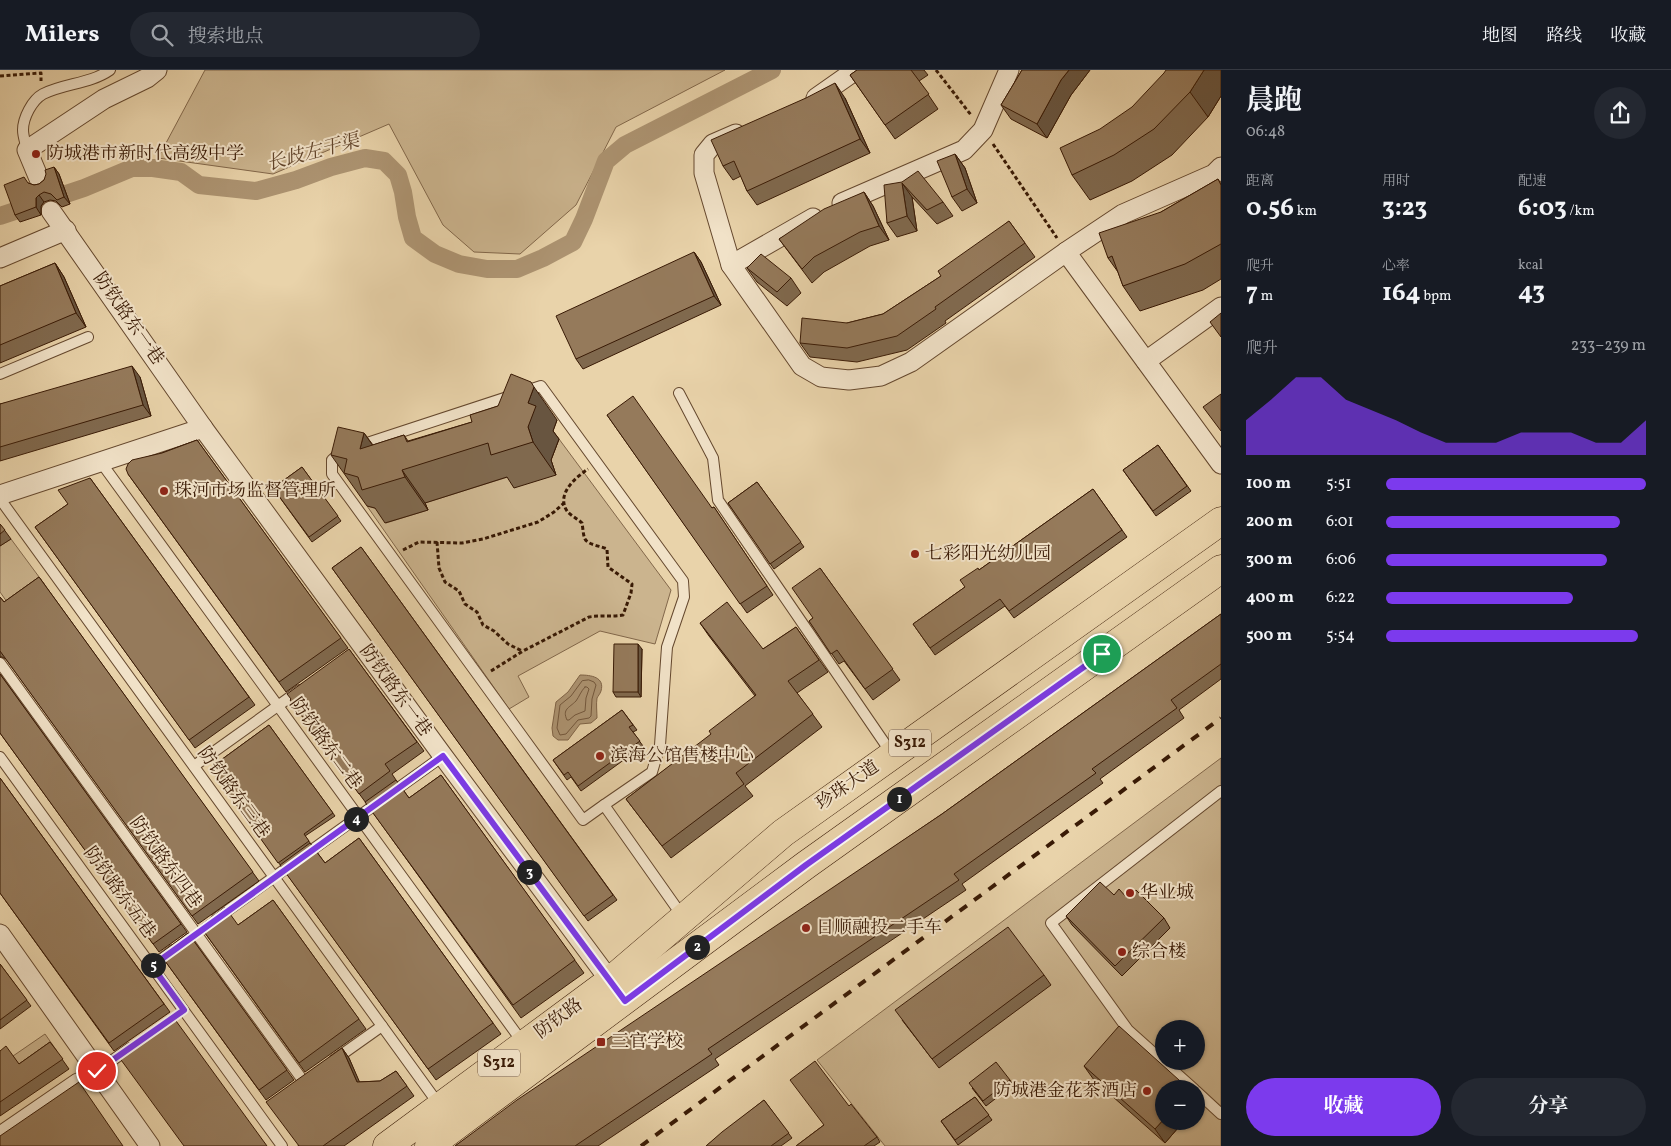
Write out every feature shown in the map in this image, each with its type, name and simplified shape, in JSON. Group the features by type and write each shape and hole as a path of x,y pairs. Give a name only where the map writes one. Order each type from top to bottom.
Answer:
{"main road":[{"name":"珍珠大道","path":"618,991 684,918 783,833 1221,520"},
{"name":"S312","path":"618,991 806,865 1221,569"},
{"name":"防钦路","path":"387,1146 524,1045 618,991"},
{"name":"防钦路","path":"429,1146 618,991"}],"street":[{"path":"40,181 28,150 104,99 147,78 157,70"},
{"path":"802,106 811,102 856,70"},
{"path":"731,265 833,207 964,150 983,130 1010,70"},
{"path":"748,129 713,144 704,155 704,173 731,265 802,366 821,377 849,380 881,376 911,362 1123,214 1214,174 1221,167"},
{"name":"防钦路东一巷","path":"51,211 358,648 443,756 618,991"},
{"path":"0,258 66,230"},
{"path":"1066,252 1221,464"},
{"path":"1146,361 1221,308"},
{"path":"0,495 203,428"},
{"path":"0,934 150,1146"}],"lane":[{"path":"28,150 23,131 25,119 31,105 42,94 102,76 110,70"},
{"path":"0,374 88,337"},
{"path":"541,386 597,464 683,581 684,597 667,647 660,744 652,772 583,820 332,474 332,460 340,452 541,386"},
{"path":"679,393 713,458 718,500 893,755"},
{"name":"防钦路东二巷","path":"100,462 524,1045"},
{"name":"防钦路东三巷","path":"0,499 440,1106"},
{"name":"防钦路东四巷","path":"0,663 304,1082"},
{"path":"194,766 308,684"},
{"path":"152,966 443,756"},
{"name":"防钦路东五巷","path":"0,757 152,966 180,1013 263,1111 282,1146"},
{"path":"1184,1080 1128,1030 1051,923 1221,791"},
{"path":"604,805 684,918"},
{"path":"327,1065 382,1026"},
{"path":"0,1131 76,1079 97,1071 137,1043"},
{"path":"1205,1099 1221,1114"}],"path":[{"path":"936,70 983,130 1066,252"},
{"path":"0,76 41,73 42,94"},
{"path":"480,678 523,651 589,617 623,615 631,593 632,584 608,567 609,556 607,548 589,544 584,538 582,523 568,512 564,502 565,492 574,480 597,464"},
{"path":"393,558 419,542 462,543 483,539 538,522 554,512 564,502"},
{"path":"437,542 440,568 445,582 459,591 465,604 477,612 483,625 494,631 508,644 523,651"}],"shaded area":[{"path":"205,70 725,70 616,127 576,205 520,254 474,252 443,225 389,124 273,174 158,158"},
{"path":"559,439 671,590 655,644 600,631 518,676 529,697 509,709 367,506 381,510 386,523 428,510 425,503 511,476 555,475 551,460"},
{"path":"11,539 45,585 12,609 0,592 0,546"},
{"name":"华业城","path":"1221,758 1221,1146 885,1146 817,1060"},
{"path":"45,1034 57,1051 25,1073 13,1056"}],"water":[{"path":"580,675 593,676 601,683 601,691 597,698 597,718 591,723 580,724 568,740 558,740 553,736 552,728 556,702 568,692"}],"building":[{"path":"857,70 911,70 929,94 885,125 850,75"},
{"path":"1022,70 1069,70 1061,80 1037,124 1001,105"},
{"path":"1166,70 1204,70 1190,92 1154,129 1114,155 1072,175 1060,148 1100,129 1132,107"},
{"path":"835,83 860,139 747,191 734,161 723,166 711,140 806,98"},
{"path":"955,154 967,189 952,197 937,161"},
{"path":"54,167 64,197 57,200 51,194 44,192 36,198 36,207 15,215 4,185 24,177 28,183 39,184 44,180 45,170"},
{"path":"918,171 943,202 927,210 902,183 907,216 887,223 884,185 902,182"},
{"path":"1218,179 1221,185 1221,244 1185,264 1123,286 1112,256 1108,258 1099,233 1161,212"},
{"path":"864,192 879,226 860,232 814,257 802,269 779,239 824,209"},
{"path":"1009,221 1025,243 897,336 847,348 800,343 802,318 847,323 883,314 941,276 938,271"},
{"path":"694,252 714,296 576,359 556,316"},
{"path":"761,254 791,278 777,292 747,268"},
{"path":"55,263 76,313 0,345 0,286"},
{"path":"1221,313 1221,337 1210,322"},
{"path":"132,366 143,405 0,447 0,404"},
{"path":"511,374 531,382 534,387 528,403 536,406 528,427 533,442 491,455 488,443 402,470 405,477 362,490 358,477 344,473 347,459 331,455 338,427 364,433 360,449 404,435 407,442 472,422 470,415 498,406"},
{"path":"1221,394 1221,431 1203,407"},
{"path":"633,396 712,508 714,507 767,586 740,604 607,415"},
{"path":"197,440 341,638 279,682 126,469 132,460 162,453"},
{"path":"1158,445 1187,486 1153,511 1123,470"},
{"path":"302,467 338,516 309,537 273,488"},
{"path":"90,478 249,697 189,740 35,527 68,504 58,490"},
{"path":"757,482 801,542 770,564 728,503"},
{"path":"1093,489 1122,530 1009,611 1000,599 930,648 913,624 965,587 960,580 978,568 979,570"},
{"path":"0,524 5,530 0,534"},
{"path":"361,547 613,895 584,916 332,568"},
{"path":"820,568 893,669 865,689 837,650 831,654 809,621 813,618 792,588"},
{"path":"39,577 253,872 192,916 0,651 0,597 4,602"},
{"path":"727,602 763,649 796,627 819,660 788,681 813,714 736,773 744,784 662,846 626,799 711,734 709,731 756,695 700,623"},
{"path":"1221,614 1221,664 1171,700 1177,708 1092,769 1096,773 954,874 959,880 708,1049 712,1054 575,1146 455,1146 517,1100 942,814"},
{"path":"614,644 638,644 638,692 613,692"},
{"path":"349,649 417,742 385,764 390,771 359,794 287,694"},
{"path":"0,674 181,924 153,944 0,733"},
{"name":"滨海公馆售楼中心","path":"622,710 633,725 629,727 640,741 578,786 568,772 564,775 553,760"},
{"path":"269,725 333,813 304,834 309,841 278,863 210,768"},
{"path":"441,775 575,960 513,1005 365,802 396,780 409,798"},
{"path":"0,778 164,1004 109,1043 0,893"},
{"path":"359,838 493,1023 428,1069 280,865 310,843 325,863"},
{"name":"综合楼","path":"1100,882 1114,895 1119,889 1127,898 1136,890 1164,918 1115,966 1066,916"},
{"path":"273,900 359,1019 299,1063 200,926 225,907 238,925"},
{"path":"1008,927 1044,975 932,1059 895,1010"},
{"path":"188,933 287,1070 259,1090 160,954"},
{"path":"0,964 27,1000 0,1020"},
{"path":"171,1014 267,1146 184,1146 116,1053"},
{"path":"1119,1026 1155,1058 1155,1070 1168,1070 1179,1080 1155,1080 1155,1129 1084,1066"},
{"path":"50,1042 63,1059 0,1102 0,1051 6,1046 19,1064"},
{"path":"342,1048 357,1082 380,1081 396,1071 407,1086 323,1146 299,1146 266,1102"},
{"path":"815,1061 849,1106 851,1104 877,1137 864,1146 796,1146 824,1125 790,1080"},
{"path":"996,1062 1010,1080 983,1101 969,1083"},
{"path":"79,1082 123,1146 0,1146 0,1136"},
{"path":"975,1097 989,1115 955,1140 941,1121"},
{"path":"764,1100 789,1133 771,1146 706,1146 722,1132"}],"waterway":[{"name":"长歧左干渠","path":"0,216 84,188 132,168 153,168 181,172 199,185 256,191 365,158 384,161 398,175 413,238 435,254 459,264 487,269 517,269 573,242 584,219 606,161 625,145 772,70"}],"railway":[{"path":"641,1146 1221,718"}],"place":[{"name":"防城港市新时代高级中学","path":"36,154"},
{"name":"珠河市场监督管理所","path":"164,491"},
{"name":"七彩阳光幼儿园","path":"915,554"},
{"name":"滨海公馆售楼中心","path":"600,756"},
{"name":"华业城","path":"1130,893"},
{"name":"日顺融投二手车","path":"806,928"},
{"name":"综合楼","path":"1122,952"},
{"name":"三官学校","path":"601,1042"},
{"name":"防城港金花茶酒店","path":"1147,1091"}],"route":[{"path":"97,1071 184,1010 152,966 443,756 625,1001 806,865 1102,654"}]}
